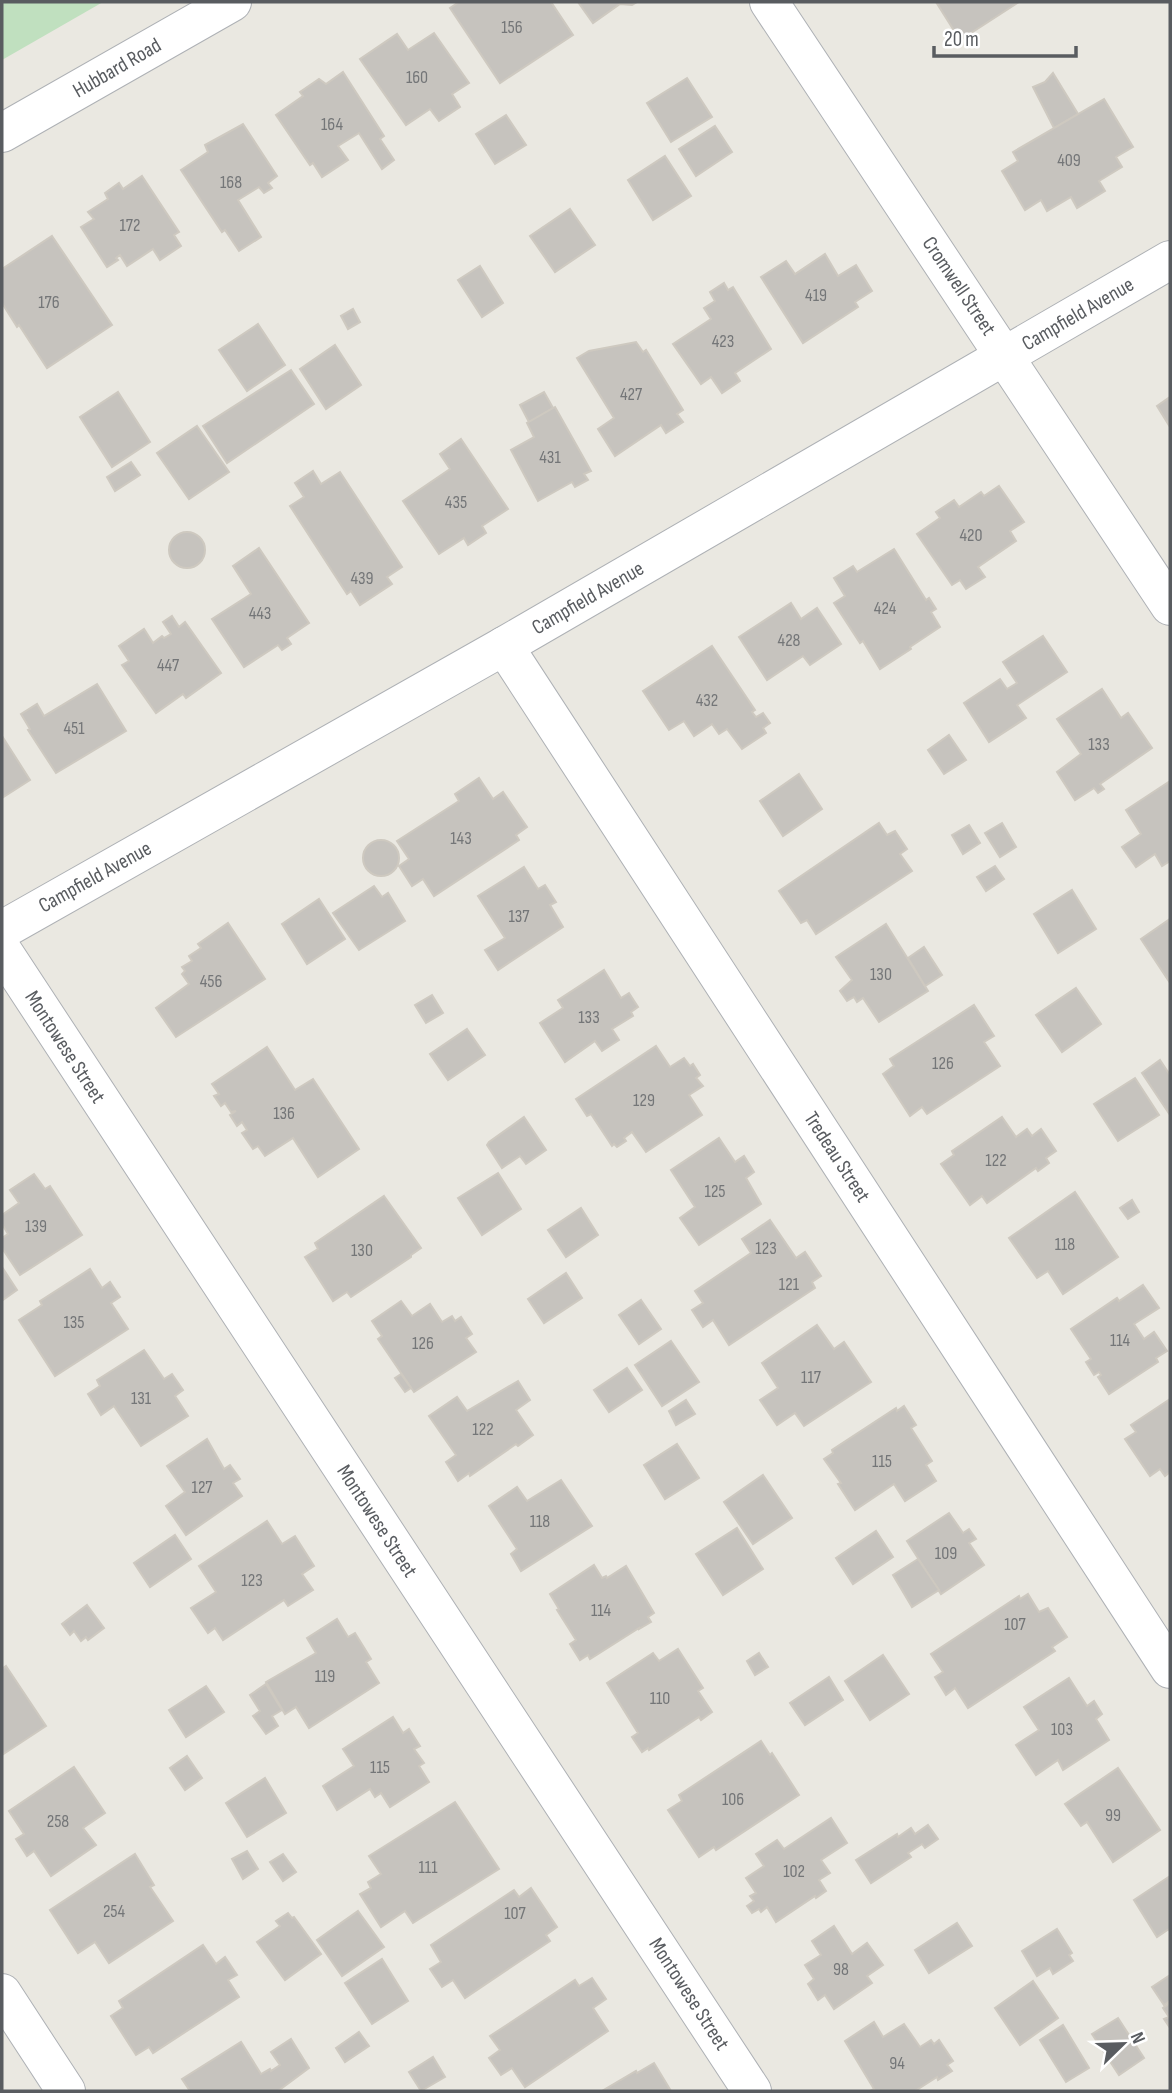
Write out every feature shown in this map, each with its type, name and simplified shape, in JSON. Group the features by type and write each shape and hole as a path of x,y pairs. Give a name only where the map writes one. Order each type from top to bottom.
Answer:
{"street":[{"name":"Hubbard Road","path":"2,134 232,2"},
{"name":"Cromwell Street","path":"769,2 1170,606"},
{"name":"Campfield Avenue","path":"2,930 504,646 1170,260"},
{"name":"Tredeau Street","path":"504,646 1170,1669"},
{"name":"Montowese Street","path":"2,950 752,2091"},
{"path":"2,1993 66,2091"}],"green space":[{"path":"2,2 103,2 2,60"}],"building":[{"path":"459,2 551,2 573,35 500,83 450,8"},
{"path":"578,2 637,2 632,5 620,4 593,23"},
{"path":"936,2 1019,2 960,40"},
{"path":"434,33 469,83 452,94 460,107 439,121 430,109 406,125 360,59 397,34 408,50"},
{"path":"343,72 384,136 380,139 394,160 382,169 359,133 338,146 348,160 322,177 313,163 310,165 276,115 303,96 300,92 319,79 326,84"},
{"path":"1053,73 1078,114 1054,128 1033,87 1045,82"},
{"path":"687,78 712,117 671,142 647,103"},
{"path":"1104,99 1133,147 1116,157 1122,167 1099,181 1105,191 1077,208 1071,197 1047,211 1041,200 1025,210 1002,171 1018,161 1013,152"},
{"path":"506,115 526,145 495,164 476,134"},
{"path":"243,124 277,176 268,183 272,188 264,193 259,187 238,200 261,237 239,251 225,230 222,232 181,170 208,152 205,145"},
{"path":"715,126 732,152 696,176 679,149"},
{"path":"665,156 691,196 653,220 628,180"},
{"path":"142,176 179,232 174,235 181,246 160,260 153,249 127,266 120,255 116,258 118,260 107,267 81,227 94,219 88,212 108,199 105,193 119,183 123,189"},
{"path":"570,209 595,245 555,272 530,236"},
{"path":"52,236 112,325 47,368 2,303 2,269"},
{"path":"825,254 838,276 856,265 872,291 855,302 858,307 803,343 761,277 786,261 795,274"},
{"path":"480,266 503,303 482,317 458,280"},
{"path":"724,283 728,290 733,287 771,349 735,373 740,381 722,393 711,377 701,384 673,344 711,319 704,308 715,301 710,292"},
{"path":"353,309 360,322 348,329 341,316"},
{"path":"258,324 285,365 247,391 219,350"},
{"path":"636,342 643,352 646,350 683,410 677,414 683,422 666,433 661,425 615,456 598,429 614,418 577,358 589,351"},
{"path":"335,345 361,385 326,409 300,369"},
{"path":"291,370 314,404 227,463 203,426"},
{"path":"118,392 150,442 112,467 80,417"},
{"path":"544,392 553,408 529,422 520,405"},
{"path":"1170,397 1170,427 1157,406"},
{"path":"555,407 591,471 584,474 588,480 575,487 572,482 538,501 511,450 534,437 527,423"},
{"path":"197,426 229,472 189,499 157,453"},
{"path":"461,439 508,509 482,526 486,533 468,545 464,538 439,554 403,501 450,469 440,454"},
{"path":"131,462 140,475 115,491 107,477"},
{"path":"313,471 321,484 340,472 402,567 387,577 392,584 360,605 351,591 347,594 290,506 304,497 295,483"},
{"path":"999,486 1024,522 1010,531 1016,541 978,567 985,577 966,589 960,580 952,585 917,534 940,518 936,512 954,500 959,507 981,492 984,496"},
{"path":"187,532 200,537 205,550 200,563 187,568 174,563 169,550 174,537"},
{"path":"259,548 309,623 287,638 291,644 282,650 278,645 244,667 212,619 251,594 233,566"},
{"path":"894,549 926,600 929,598 936,609 931,612 940,627 880,669 834,603 845,596 834,578 853,566 857,572"},
{"path":"791,603 801,619 817,608 841,644 810,665 803,656 767,680 739,637"},
{"path":"172,616 179,627 185,622 221,673 186,698 183,694 156,713 122,665 129,661 119,646 144,629 153,643 162,636 164,638 171,634 163,622"},
{"path":"1043,636 1067,672 1017,705 1026,718 989,742 964,703 1000,679 1007,689 1017,683 1003,662"},
{"path":"712,646 755,710 752,712 756,717 763,713 770,723 763,728 766,733 742,749 727,729 719,734 712,724 694,736 684,721 669,730 643,691"},
{"path":"97,684 126,731 56,773 28,730 30,729 21,714 37,704 44,716"},
{"path":"1102,689 1121,718 1128,713 1152,748 1100,784 1104,789 1098,793 1094,788 1075,800 1057,772 1081,754 1057,719"},
{"path":"949,735 966,760 944,774 928,750"},
{"path":"2,736 30,780 2,798"},
{"path":"799,774 822,809 783,836 760,801"},
{"path":"479,778 493,799 503,792 527,827 516,835 519,840 434,896 423,879 412,886 399,866 409,859 397,841 459,801 455,794"},
{"path":"1170,781 1170,861 1162,866 1155,854 1136,867 1122,847 1141,834 1126,810"},
{"path":"879,823 887,835 895,831 907,849 900,854 912,871 816,934 807,920 801,923 779,891"},
{"path":"1002,823 1016,847 1000,857 985,833"},
{"path":"969,825 980,843 963,854 952,835"},
{"path":"381,840 394,845 399,858 394,871 381,876 368,871 363,858 368,845"},
{"path":"995,866 1004,879 986,891 977,877"},
{"path":"524,867 538,889 545,885 556,902 550,905 563,927 498,970 485,950 505,938 478,896"},
{"path":"374,886 382,897 388,893 405,921 359,950 333,913"},
{"path":"1072,890 1096,929 1058,953 1034,914"},
{"path":"319,899 345,939 307,964 282,924"},
{"path":"1170,919 1170,983 1141,939"},
{"path":"228,923 265,979 176,1037 156,1008 189,984 182,974 185,971 182,967 192,961 189,956 201,948 198,944"},
{"path":"886,924 928,991 879,1022 863,998 857,1002 854,997 847,1001 840,991 852,980 836,957"},
{"path":"924,947 942,975 925,986 908,958"},
{"path":"604,970 621,998 629,993 638,1007 631,1012 633,1016 612,1029 619,1040 602,1051 595,1041 565,1062 540,1023 563,1008 558,1000"},
{"path":"1076,988 1101,1024 1062,1052 1036,1015"},
{"path":"432,995 443,1013 426,1023 415,1005"},
{"path":"974,1005 994,1036 984,1042 1000,1066 927,1114 922,1107 910,1116 883,1074 894,1066 890,1059"},
{"path":"467,1029 485,1055 448,1080 430,1054"},
{"path":"656,1046 670,1067 684,1058 690,1066 693,1064 700,1075 696,1078 703,1086 689,1095 702,1115 646,1152 632,1132 624,1138 626,1141 617,1147 614,1144 612,1146 591,1114 587,1116 576,1099"},
{"path":"267,1047 295,1090 313,1079 359,1149 318,1177 293,1138 265,1156 258,1146 253,1149 242,1133 247,1130 242,1122 237,1126 230,1115 236,1111 231,1112 225,1103 221,1106 214,1096 219,1094 212,1084"},
{"path":"1160,1060 1170,1075 1170,1115 1142,1073"},
{"path":"1135,1078 1159,1115 1118,1141 1094,1104"},
{"path":"524,1117 546,1150 526,1164 520,1156 502,1168 487,1145"},
{"path":"1002,1117 1016,1137 1027,1129 1032,1136 1041,1129 1056,1151 1046,1158 1049,1163 1038,1171 1036,1168 987,1203 982,1196 970,1205 941,1164 954,1155 952,1151"},
{"path":"719,1138 735,1162 744,1156 754,1172 746,1178 761,1204 699,1245 680,1218 695,1207 671,1170"},
{"path":"498,1173 521,1209 482,1235 458,1198"},
{"path":"34,1174 45,1189 50,1186 82,1235 20,1275 2,1248 2,1238 8,1234 2,1224 2,1215 19,1203 10,1190"},
{"path":"1075,1192 1118,1257 1063,1294 1048,1271 1037,1278 1009,1238"},
{"path":"384,1196 421,1248 351,1297 347,1292 333,1301 305,1257 318,1249 315,1243"},
{"path":"1132,1200 1139,1212 1128,1219 1120,1208"},
{"path":"581,1208 598,1235 566,1257 548,1230"},
{"path":"770,1220 796,1258 805,1252 821,1276 812,1282 815,1288 729,1345 713,1320 703,1327 692,1310 703,1303 695,1291 751,1253 742,1239"},
{"path":"2,1267 17,1290 3,1300 2,1297"},
{"path":"90,1269 102,1288 110,1282 120,1297 111,1303 128,1329 55,1376 19,1320 42,1305 40,1301"},
{"path":"566,1273 582,1298 544,1323 528,1299"},
{"path":"1143,1285 1159,1308 1134,1324 1144,1339 1154,1332 1167,1351 1156,1358 1158,1362 1109,1394 1098,1377 1101,1375 1099,1372 1094,1375 1086,1362 1091,1359 1071,1329 1117,1298 1119,1301"},
{"path":"641,1300 661,1329 639,1344 619,1315"},
{"path":"401,1301 412,1316 430,1304 442,1322 452,1316 455,1321 461,1317 472,1334 466,1338 476,1352 414,1392 378,1339 382,1336 372,1321"},
{"path":"817,1325 834,1349 844,1342 871,1382 804,1426 795,1413 777,1425 760,1400 778,1388 762,1363"},
{"path":"671,1341 699,1382 662,1406 635,1365"},
{"path":"144,1350 164,1379 172,1374 183,1390 175,1396 188,1416 141,1446 114,1406 101,1415 88,1394 100,1386 97,1380"},
{"path":"627,1368 642,1390 609,1412 594,1390"},
{"path":"401,1374 411,1388 405,1392 395,1378"},
{"path":"518,1381 530,1400 516,1410 533,1435 458,1481 446,1462 456,1455 429,1416 457,1397 467,1411"},
{"path":"1170,1399 1170,1472 1165,1476 1160,1469 1150,1476 1125,1439 1136,1432 1131,1425"},
{"path":"686,1400 695,1414 676,1425 669,1411"},
{"path":"904,1406 916,1425 911,1428 932,1461 926,1465 936,1481 905,1501 894,1484 855,1510 824,1459 833,1453 832,1450 896,1408 897,1411"},
{"path":"207,1439 224,1469 230,1465 240,1479 233,1483 242,1496 186,1535 166,1506 185,1492 167,1466"},
{"path":"677,1444 699,1478 665,1499 644,1465"},
{"path":"763,1475 792,1518 753,1544 724,1502"},
{"path":"561,1480 592,1526 521,1571 511,1554 517,1549 489,1506 517,1487 527,1501"},
{"path":"949,1513 963,1533 969,1529 976,1539 969,1543 984,1565 941,1594 907,1541"},
{"path":"267,1521 282,1544 295,1536 314,1566 302,1574 313,1590 288,1606 284,1600 223,1640 215,1628 208,1633 191,1608 216,1592 199,1566"},
{"path":"737,1528 763,1569 723,1595 696,1554"},
{"path":"876,1531 893,1557 853,1584 836,1558"},
{"path":"175,1535 191,1559 150,1587 134,1563"},
{"path":"918,1559 939,1590 912,1607 893,1575"},
{"path":"594,1565 602,1578 607,1578 626,1566 654,1613 648,1617 651,1622 590,1659 588,1655 580,1660 570,1644 576,1640 550,1594"},
{"path":"1028,1594 1039,1612 1048,1608 1067,1637 1052,1647 1055,1651 968,1708 955,1688 946,1695 935,1677 943,1672 931,1654 1019,1596 1020,1599"},
{"path":"87,1605 104,1628 88,1640 86,1637 81,1641 74,1631 70,1635 62,1624"},
{"path":"337,1619 348,1637 355,1633 371,1659 366,1662 379,1683 309,1728 296,1707 285,1714 266,1682 316,1653 307,1638"},
{"path":"678,1649 703,1688 698,1691 712,1712 701,1720 699,1717 642,1752 632,1737 638,1733 607,1683 653,1653 659,1661"},
{"path":"759,1653 768,1667 755,1675 747,1661"},
{"path":"883,1655 909,1694 870,1720 845,1681"},
{"path":"6,1666 46,1726 2,1755 2,1669"},
{"path":"829,1677 843,1700 805,1725 790,1703"},
{"path":"1069,1678 1087,1706 1094,1701 1102,1714 1096,1719 1109,1740 1063,1770 1058,1760 1036,1775 1016,1745 1039,1730 1024,1707"},
{"path":"266,1684 282,1710 272,1716 278,1726 266,1734 253,1716 260,1711 250,1695"},
{"path":"206,1686 224,1712 186,1737 169,1710"},
{"path":"393,1717 403,1733 409,1729 420,1746 414,1749 424,1763 419,1766 429,1782 390,1807 381,1793 375,1797 370,1789 337,1810 323,1786 354,1766 343,1749"},
{"path":"761,1741 799,1795 716,1850 714,1847 699,1857 668,1810 682,1801 679,1795"},
{"path":"187,1756 202,1778 185,1790 170,1768"},
{"path":"74,1767 105,1813 83,1828 96,1845 51,1876 34,1851 27,1856 16,1839 24,1834 9,1811"},
{"path":"1118,1768 1160,1830 1113,1862 1087,1822 1081,1826 1065,1804"},
{"path":"265,1778 286,1813 247,1837 226,1803"},
{"path":"455,1802 499,1869 413,1923 405,1911 381,1927 360,1894 371,1888 368,1882 381,1874 369,1856"},
{"path":"831,1818 847,1843 821,1860 830,1873 819,1880 826,1891 776,1922 767,1907 761,1912 759,1909 752,1913 747,1906 754,1901 750,1896 756,1893 746,1878 764,1866 756,1854 777,1840 784,1849"},
{"path":"928,1825 938,1839 925,1848 922,1844 908,1853 911,1857 871,1883 856,1860 897,1834 898,1837 911,1828 915,1834"},
{"path":"247,1851 258,1869 243,1879 232,1859"},
{"path":"135,1854 154,1885 150,1887 173,1921 109,1963 95,1942 78,1953 50,1910"},
{"path":"283,1854 296,1872 283,1881 270,1862"},
{"path":"1170,1876 1170,1932 1169,1929 1157,1937 1134,1900"},
{"path":"531,1888 557,1927 546,1935 550,1941 465,1998 453,1980 442,1987 430,1969 441,1962 431,1945 514,1890 519,1897"},
{"path":"358,1911 384,1947 342,1976 317,1940"},
{"path":"288,1913 294,1917 321,1954 285,1980 257,1942 280,1926 276,1921"},
{"path":"957,1923 972,1946 929,1973 915,1950"},
{"path":"834,1926 852,1954 867,1943 883,1965 867,1976 872,1983 834,2009 825,1995 818,2000 808,1984 814,1979 805,1965 821,1955 812,1941"},
{"path":"1057,1929 1072,1953 1069,1955 1073,1961 1053,1974 1050,1968 1037,1976 1022,1951"},
{"path":"203,1945 216,1964 225,1957 237,1975 228,1980 239,1997 153,2053 149,2047 136,2055 111,2016 123,2008 119,2001"},
{"path":"382,1959 408,2001 372,2024 345,1983"},
{"path":"1170,1975 1170,2001 1164,2005 1152,1987"},
{"path":"592,1978 606,1999 593,2008 608,2031 525,2087 512,2068 501,2075 489,2058 500,2050 490,2036 575,1980 579,1986"},
{"path":"1033,1981 1058,2018 1020,2045 995,2008"},
{"path":"1170,2003 1170,2028 1164,2019 1169,2017 1163,2008"},
{"path":"1118,2018 1144,2058 1119,2075 1092,2034"},
{"path":"874,2022 883,2037 904,2024 920,2047 931,2040 934,2044 939,2040 953,2061 947,2065 952,2071 915,2091 870,2091 874,2089 845,2041"},
{"path":"1063,2025 1089,2068 1066,2082 1040,2040"},
{"path":"359,2032 369,2046 345,2062 336,2048"},
{"path":"291,2039 309,2068 278,2091 190,2091 182,2079 241,2042 261,2074 270,2069 271,2071 280,2065 271,2052"},
{"path":"433,2057 445,2077 421,2091 409,2072"},
{"path":"654,2063 671,2091 602,2091 636,2071 637,2073"}]}
